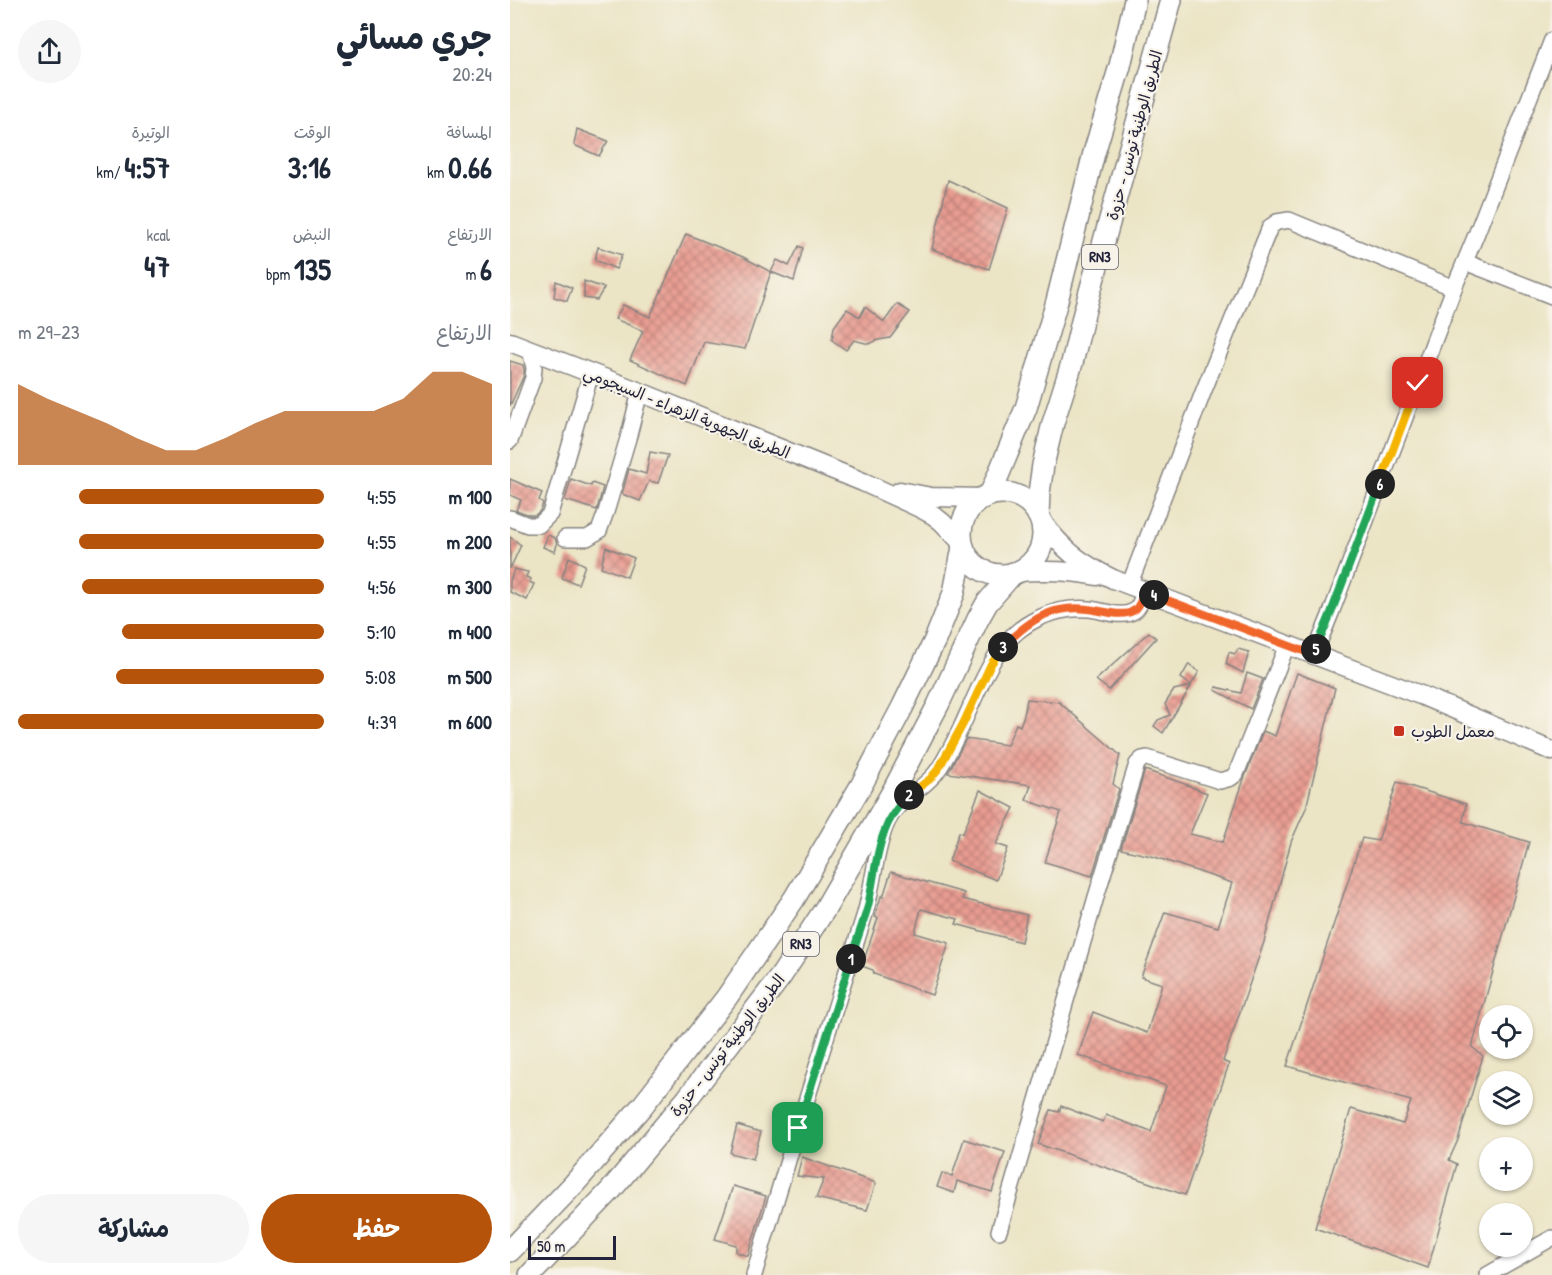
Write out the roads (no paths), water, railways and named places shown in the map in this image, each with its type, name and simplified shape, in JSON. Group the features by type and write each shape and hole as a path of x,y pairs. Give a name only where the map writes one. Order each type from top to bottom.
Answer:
{"highway":[{"name":"الطريق الوطنية تونس - حزوة","path":"986,496 1026,408 1068,262 1094,153 1120,66 1136,0"},
{"name":"الطريق الوطنية تونس - حزوة","path":"1040,518 1039,493 1053,423 1072,363 1171,0"},
{"path":"986,496 1004,493 1018,496 1030,504 1040,518"},
{"name":"RN3","path":"962,545 961,530 965,517 972,506 986,496"},
{"name":"RN3","path":"1015,573 1028,566 1042,545 1043,532 1040,518"},
{"name":"الطريق الوطنية تونس - حزوة","path":"510,1251 574,1184 649,1098 727,997 794,899 862,784 935,640 954,593 962,545"},
{"path":"962,545 969,558 988,573 1001,575 1015,573"},
{"name":"الطريق الوطنية تونس - حزوة","path":"530,1275 611,1190 687,1099 781,976 825,909 893,791 987,603 1015,573"}],"main road":[{"name":"الطريق الجهوية الزهراء - السيجومي","path":"510,342 640,392 922,508 942,522 962,545"},
{"name":"الطريق الجهوية الزهراء - السيجومي","path":"863,482 931,496 986,496"},
{"path":"1040,518 1055,539 1092,569 1423,696 1552,751"},
{"path":"1015,573 1049,570 1081,573 1129,585"}],"street":[{"path":"1314,655 1454,288 1552,40"},
{"path":"754,1275 867,908 880,842 886,826 901,803 930,779 939,768 991,664 1014,636 1045,615 1059,610 1089,609 1122,614 1134,611 1138,607 1129,585 1270,227 1276,222 1288,220 1454,288"},
{"path":"1465,262 1552,296"},
{"path":"510,441 534,378 530,350"},
{"path":"510,518 528,525 539,525 550,514 591,373"},
{"path":"565,538 587,538 598,531 606,512 640,392"},
{"path":"999,1231 1137,764 1147,758 1220,781 1231,778 1236,774 1287,645"},
{"path":"1487,1275 1552,1238"}],"place":[{"name":"معمل الطوب","path":"1399,731"}]}
